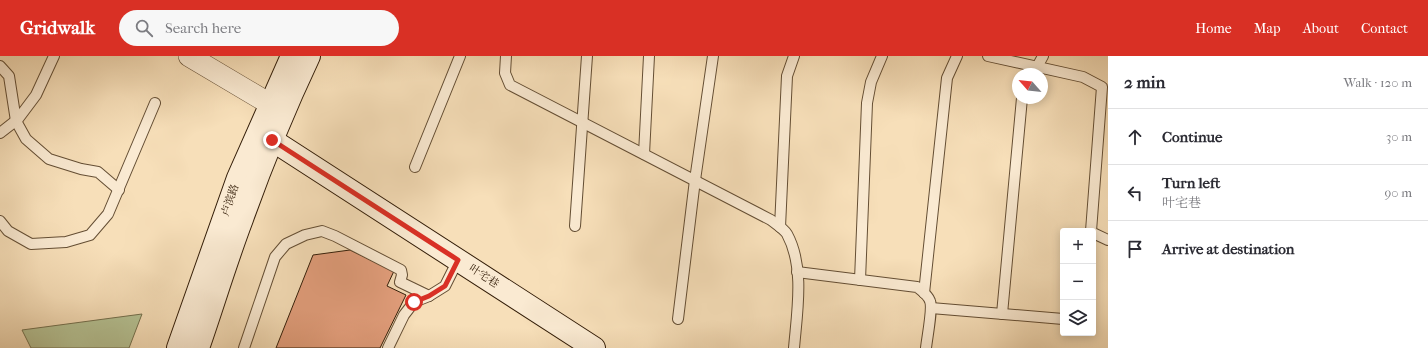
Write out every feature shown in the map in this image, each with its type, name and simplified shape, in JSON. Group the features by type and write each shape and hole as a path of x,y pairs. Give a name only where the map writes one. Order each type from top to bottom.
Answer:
{"main road":[{"name":"卢滨路","path":"178,348 238,178 292,56"},
{"path":"198,348 241,220 272,140 309,56"},
{"name":"叶宅巷","path":"272,140 594,348"}],"street":[{"path":"189,56 270,104"}],"lane":[{"path":"0,134 16,121 36,95 54,56"},
{"path":"415,167 460,56"},
{"path":"506,56 505,73 510,85 695,180 771,220 780,227 786,234 795,258 799,288 794,348"},
{"path":"575,226 588,56"},
{"path":"644,154 649,56"},
{"path":"678,319 695,180 713,56"},
{"path":"780,227 787,76 794,56"},
{"path":"860,280 867,103 871,82 882,56"},
{"path":"924,293 947,78 957,56"},
{"path":"988,56 1021,68"},
{"path":"1037,67 1043,56"},
{"path":"0,66 9,76 16,121 26,139 49,158 81,169 98,172 118,190"},
{"path":"1030,68 1037,67 1083,77 1105,89 1091,228"},
{"path":"0,221 8,231 31,244 66,242 90,235 108,214 155,103"},
{"path":"1002,314 1021,104"},
{"path":"244,348 275,257 286,244 305,235 322,231 335,236 401,270 402,275 400,282 429,296"},
{"path":"1096,235 1108,240"},
{"path":"388,348 404,315 414,302 429,296 445,286 458,260"},
{"path":"797,272 917,287 930,301 931,308 926,348"},
{"path":"931,308 1060,319"}],"green space":[{"path":"142,314 129,348 31,348 22,330"}],"building":[{"path":"350,250 394,271 387,286 406,295 380,348 276,348 313,255"}],"route":[{"path":"272,140 458,260 445,286 429,296 414,302"}]}
